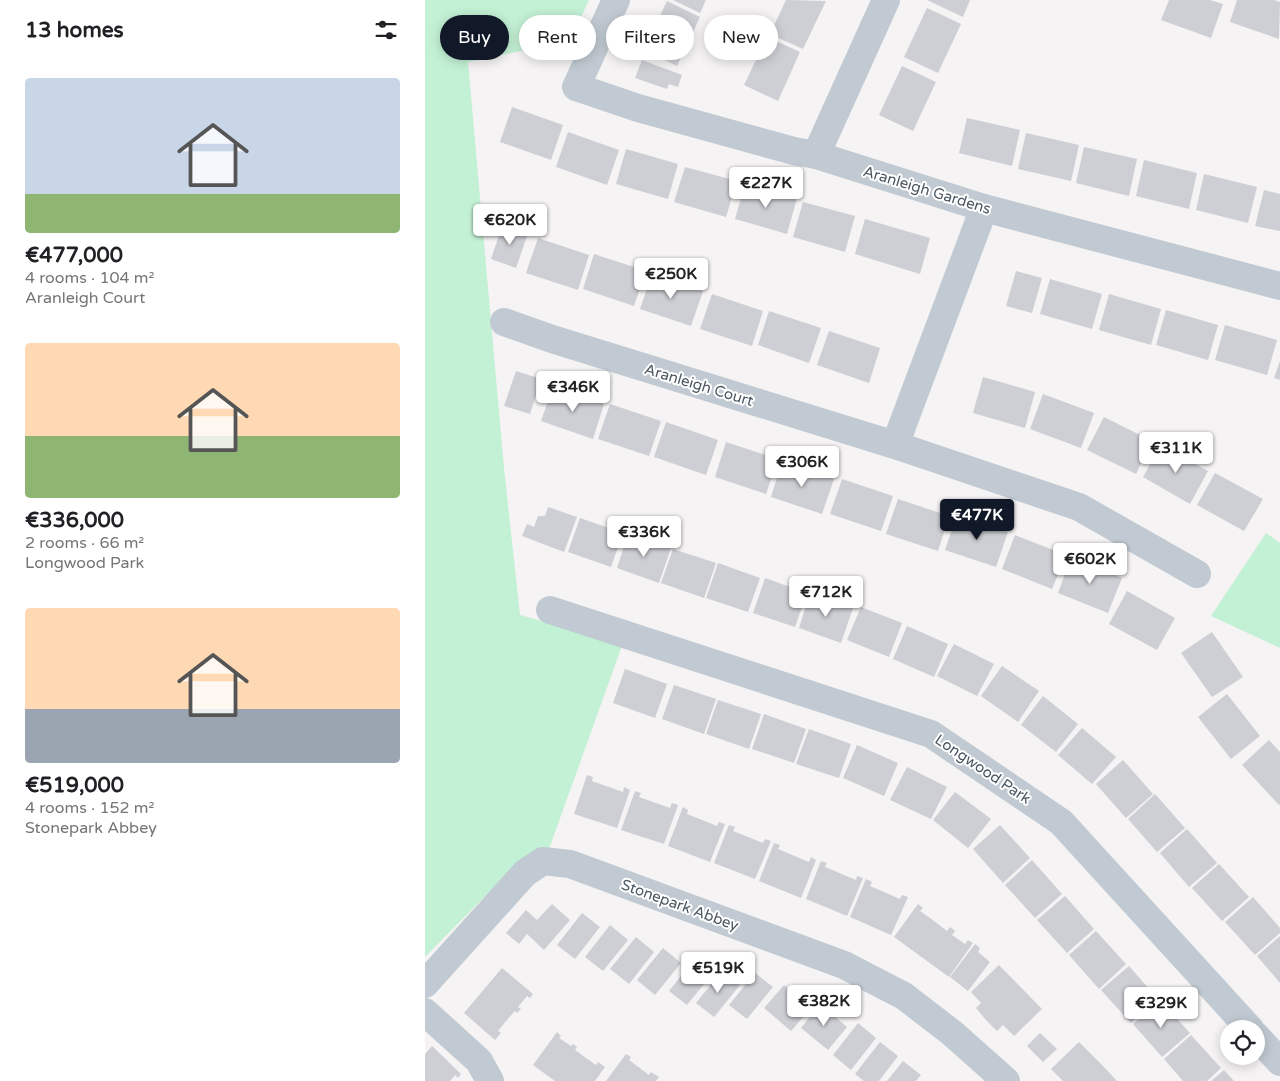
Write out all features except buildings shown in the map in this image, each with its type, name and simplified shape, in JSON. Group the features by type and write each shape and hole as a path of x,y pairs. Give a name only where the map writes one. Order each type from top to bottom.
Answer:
{"street":[{"name":"Aranleigh Gardens","path":"616,0 576,87 638,108 794,151 816,155 984,208 1280,286"},
{"path":"816,155 886,0"},
{"path":"895,445 984,208"},
{"name":"Aranleigh Court","path":"504,322 552,339 895,445 1079,507 1197,574"},
{"name":"Longwood Park","path":"550,610 931,734 1061,822 1242,1020"},
{"name":"Stonepark Abbey","path":"425,984 525,873 543,861 570,864 844,965 904,996 952,1033 1007,1081"},
{"path":"425,1012 479,1061 490,1081"},
{"path":"1265,1046 1280,1062"}],"green space":[{"path":"425,0 589,0 582,15 519,15 519,52 509,54 509,15 440,15 440,60 478,60 468,62 504,468 520,615 623,643 549,849 508,873 425,957"},
{"path":"1266,533 1280,543 1280,648 1211,616"}]}
